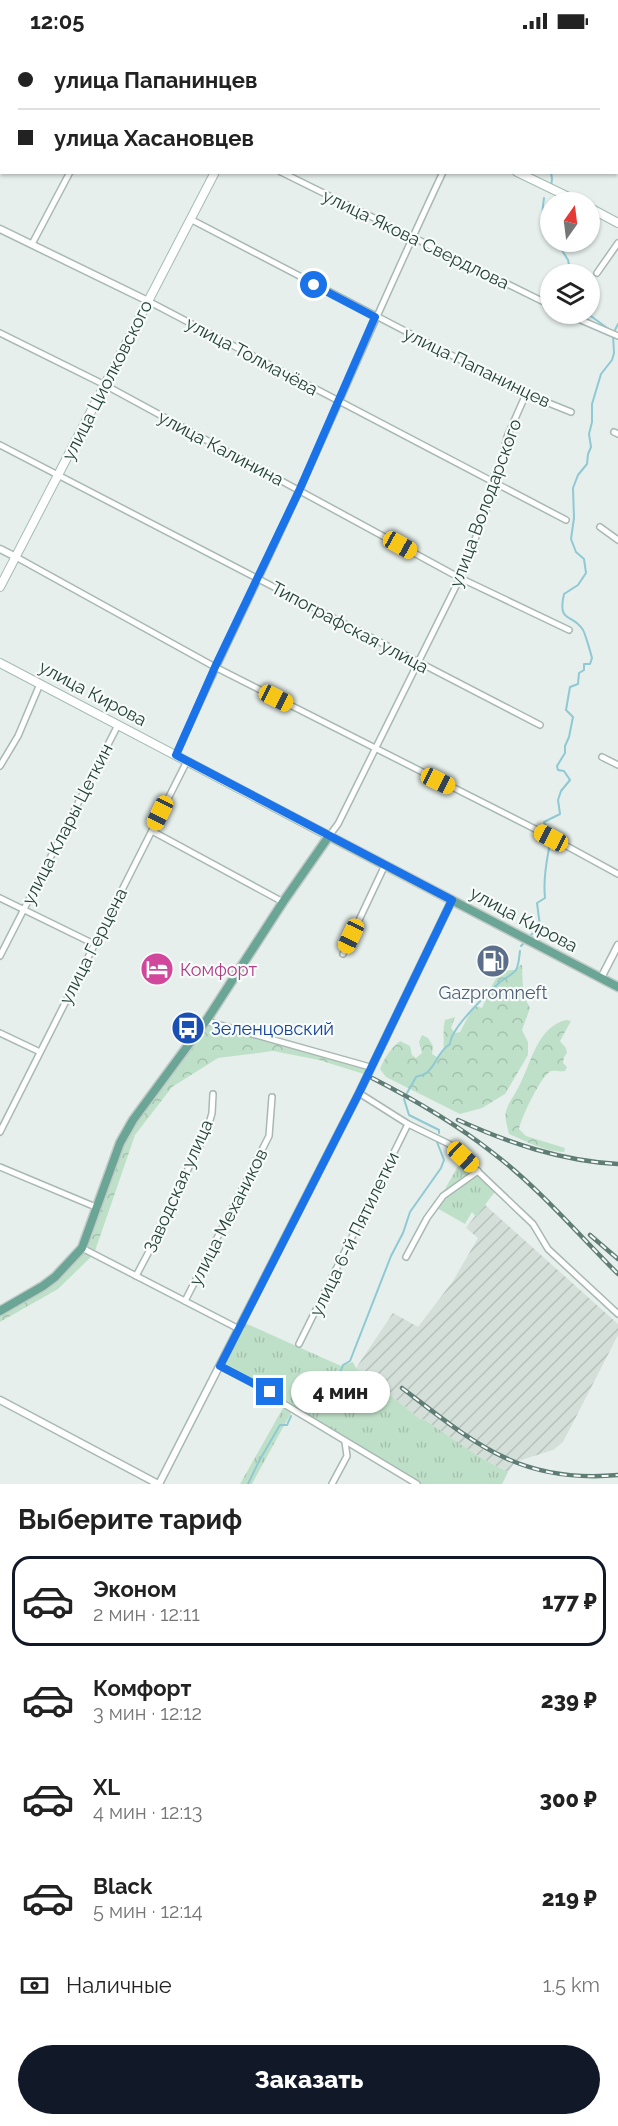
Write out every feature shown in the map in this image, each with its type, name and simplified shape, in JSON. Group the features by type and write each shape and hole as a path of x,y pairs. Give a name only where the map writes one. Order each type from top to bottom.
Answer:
{"main road":[{"name":"улица Циолковского","path":"0,587 215,174"},
{"path":"521,174 558,192"},
{"path":"600,213 618,223"},
{"name":"улица Кирова","path":"0,663 618,987"},
{"path":"0,1311 56,1277 82,1248 120,1143 134,1120 206,1021 329,836"}],"street":[{"path":"32,244 69,174"},
{"name":"улица Якова Свердлова","path":"285,174 540,300"},
{"path":"176,755 215,667 299,491 375,317 442,174"},
{"name":"улица Папанинцев","path":"192,220 526,394 572,412"},
{"name":"улица Толмачёва","path":"0,229 148,301 566,520"},
{"path":"600,269 618,243"},
{"path":"590,324 618,336"},
{"name":"улица Калинина","path":"0,333 105,386 460,578 568,630"},
{"name":"улица Володарского","path":"329,836 339,824 460,578 496,485 507,437 526,394"},
{"name":"Типографская улица","path":"0,445 540,725"},
{"path":"600,527 618,540"},
{"path":"0,549 215,667 541,832 618,874"},
{"path":"0,766 18,736 40,684"},
{"name":"улица Клары Цеткин","path":"0,956 118,725"},
{"path":"602,757 618,765"},
{"name":"улица Герцена","path":"0,1132 187,761"},
{"path":"152,831 283,902"},
{"path":"343,954 385,865"},
{"path":"0,898 94,944"},
{"path":"0,1400 159,1484 359,1093 452,900"},
{"path":"601,978 618,945"},
{"path":"206,1021 370,1067"},
{"path":"0,1033 40,1053"},
{"path":"359,1093 408,1124 449,1144 533,1224 548,1249 618,1314"},
{"name":"Заводская улица","path":"136,1276 163,1225 207,1131 212,1113 213,1094"},
{"name":"улица Механиков","path":"185,1301 265,1146 269,1136 272,1097"},
{"name":"улица 6-й Пятилетки","path":"299,1344 408,1124"},
{"path":"0,1167 98,1208"},
{"path":"406,1257 427,1218 443,1196 478,1171"},
{"path":"82,1248 239,1329"},
{"path":"220,1366 270,1392 284,1404 417,1484"},
{"path":"332,1484 347,1456 345,1442"}],"shaded area":[{"path":"484,1204 618,1324 618,1335 563,1442 553,1450 515,1462 508,1472 481,1458 425,1420 420,1419 356,1368 393,1313 418,1327 453,1281 478,1238 466,1228"}],"green space":[{"path":"522,964 524,992 530,1008 522,1030 528,1042 528,1055 505,1094 482,1108 460,1114 386,1077 380,1069 388,1053 400,1041 410,1046 412,1055 416,1058 422,1053 419,1042 422,1035 428,1038 433,1046 432,1054 437,1057 443,1052 445,1020 455,1017 451,1028 455,1033 460,1032 476,1006 482,1008 497,977 508,970 515,970"},
{"path":"566,1020 571,1021 560,1041 566,1048 567,1053 563,1063 567,1067 565,1071 551,1071 542,1080 519,1129 526,1136 565,1148 564,1152 543,1148 509,1134 506,1111 542,1037 556,1024"},
{"path":"206,1021 370,1067 367,1075 319,1060 273,1051 218,1058 172,1087 135,1135 94,1254 58,1289 0,1322 0,1311 43,1286 82,1248 120,1143"},
{"path":"463,1157 497,1189 476,1217 472,1212 465,1224 435,1207"},
{"path":"245,1323 341,1366 353,1362 356,1368 420,1419 425,1420 481,1458 508,1472 502,1484 419,1484 222,1366"},
{"path":"283,1408 291,1413 252,1484 240,1484"}],"waterway":[{"path":"551,174 551,187"},
{"path":"563,252 569,264"},
{"path":"600,323 610,330"},
{"path":"548,834 544,822 560,814 558,800 561,791 570,780 564,771 558,770 557,766 565,753 573,717 566,710 570,687 578,684 579,673 584,670 584,664 590,664 592,658 583,630 564,614 562,603 564,594 578,585 586,573 584,559 576,552 571,539 574,518 573,488 578,475 587,464 591,447 589,434 592,404 601,374 612,360 613,334 618,324"},
{"path":"540,926 537,903 545,898 545,876 551,839"},
{"path":"531,935 535,931"},
{"path":"407,1093 416,1077 429,1071 442,1051 450,1044 456,1029 470,1011 516,970 520,951"},
{"path":"404,1099 409,1115 439,1130 439,1133"},
{"path":"299,1410 330,1385 335,1386 343,1365 350,1361 410,1212 441,1168 444,1160 437,1142"},
{"path":"248,1484 280,1425 287,1425 291,1416"}],"railway":[{"path":"372,1078 434,1112 493,1153 542,1196 618,1274"},
{"path":"458,1120 536,1150 576,1159 618,1164"},
{"path":"590,1235 618,1259"},
{"path":"402,1388 452,1426 500,1456 553,1473 584,1476 618,1475"}],"place":[{"name":"Gazpromneft","path":"493,961"},
{"name":"Комфорт","path":"157,969"},
{"name":"Зеленцовский","path":"188,1028"}],"route":[{"path":"270,1392 220,1366 359,1093 452,900 176,755 215,667 299,491 375,317 314,285"}]}
